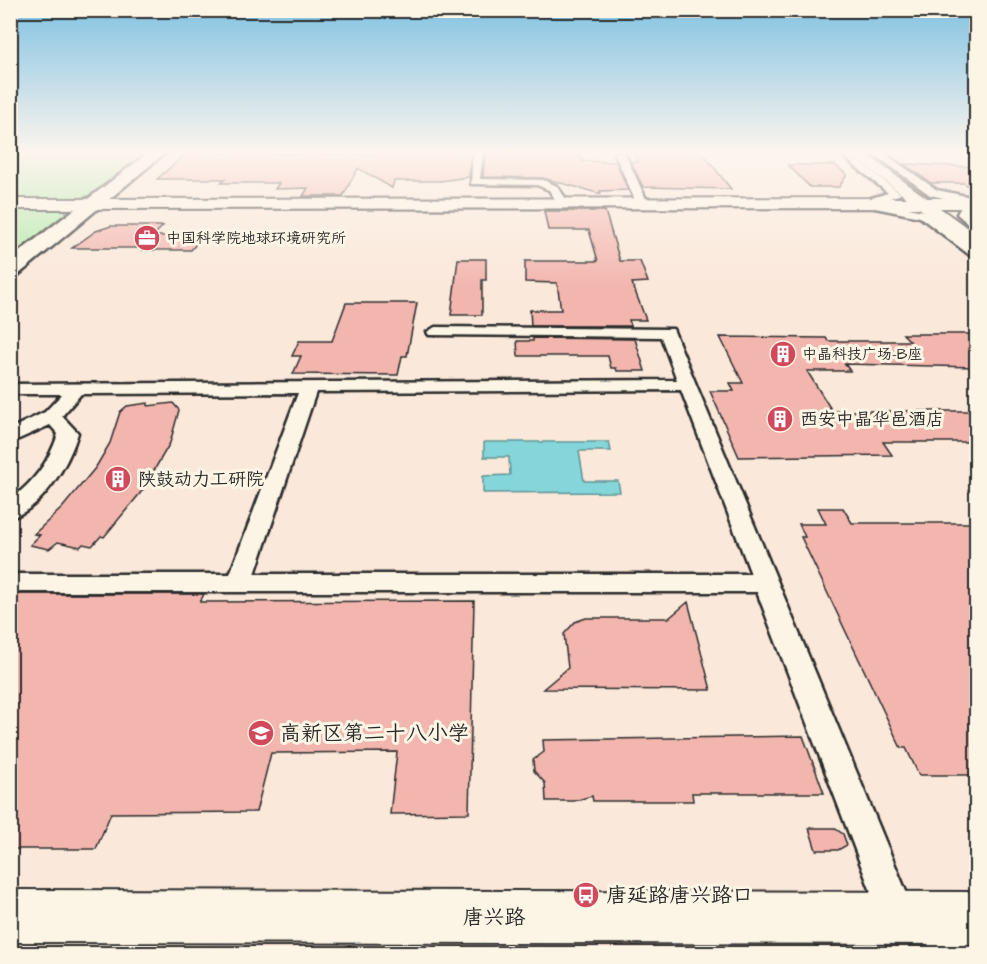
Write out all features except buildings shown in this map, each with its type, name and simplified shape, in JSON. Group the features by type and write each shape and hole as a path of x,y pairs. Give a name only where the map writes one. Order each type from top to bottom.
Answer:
{"main road":[{"path":"10,270 102,197"}],"street":[{"path":"558,197 562,203"},
{"path":"639,197 642,203"},
{"path":"856,203 889,197"},
{"path":"920,197 976,234"},
{"path":"921,197 976,242"},
{"path":"951,197 976,203"},
{"path":"856,203 924,214 976,254"},
{"path":"10,204 976,203"},
{"path":"976,203 964,209 963,214 976,224"},
{"path":"435,332 667,332 767,583 941,927"},
{"path":"10,389 688,385"},
{"path":"239,584 309,388"},
{"path":"10,437 52,416 76,389"},
{"path":"10,511 35,492 64,451 68,433 52,416"},
{"path":"10,583 767,583"},
{"name":"唐兴路","path":"10,916 941,927"}],"green space":[{"path":"11,197 84,197 75,200 65,208 66,213 11,256"}],"water":[{"path":"484,442 609,442 611,451 579,451 584,481 618,481 620,492 483,493 483,476 510,475 509,457 484,457"}],"place":[{"name":"中国科学院地球环境研究所","path":"147,238"},
{"name":"中晶科技广场-B座","path":"783,354"},
{"name":"西安中晶华邑酒店","path":"780,419"},
{"name":"陕鼓动力工研院","path":"118,479"},
{"name":"高新区第二十八小学","path":"261,733"},
{"name":"唐延路唐兴路口","path":"586,895"}]}
